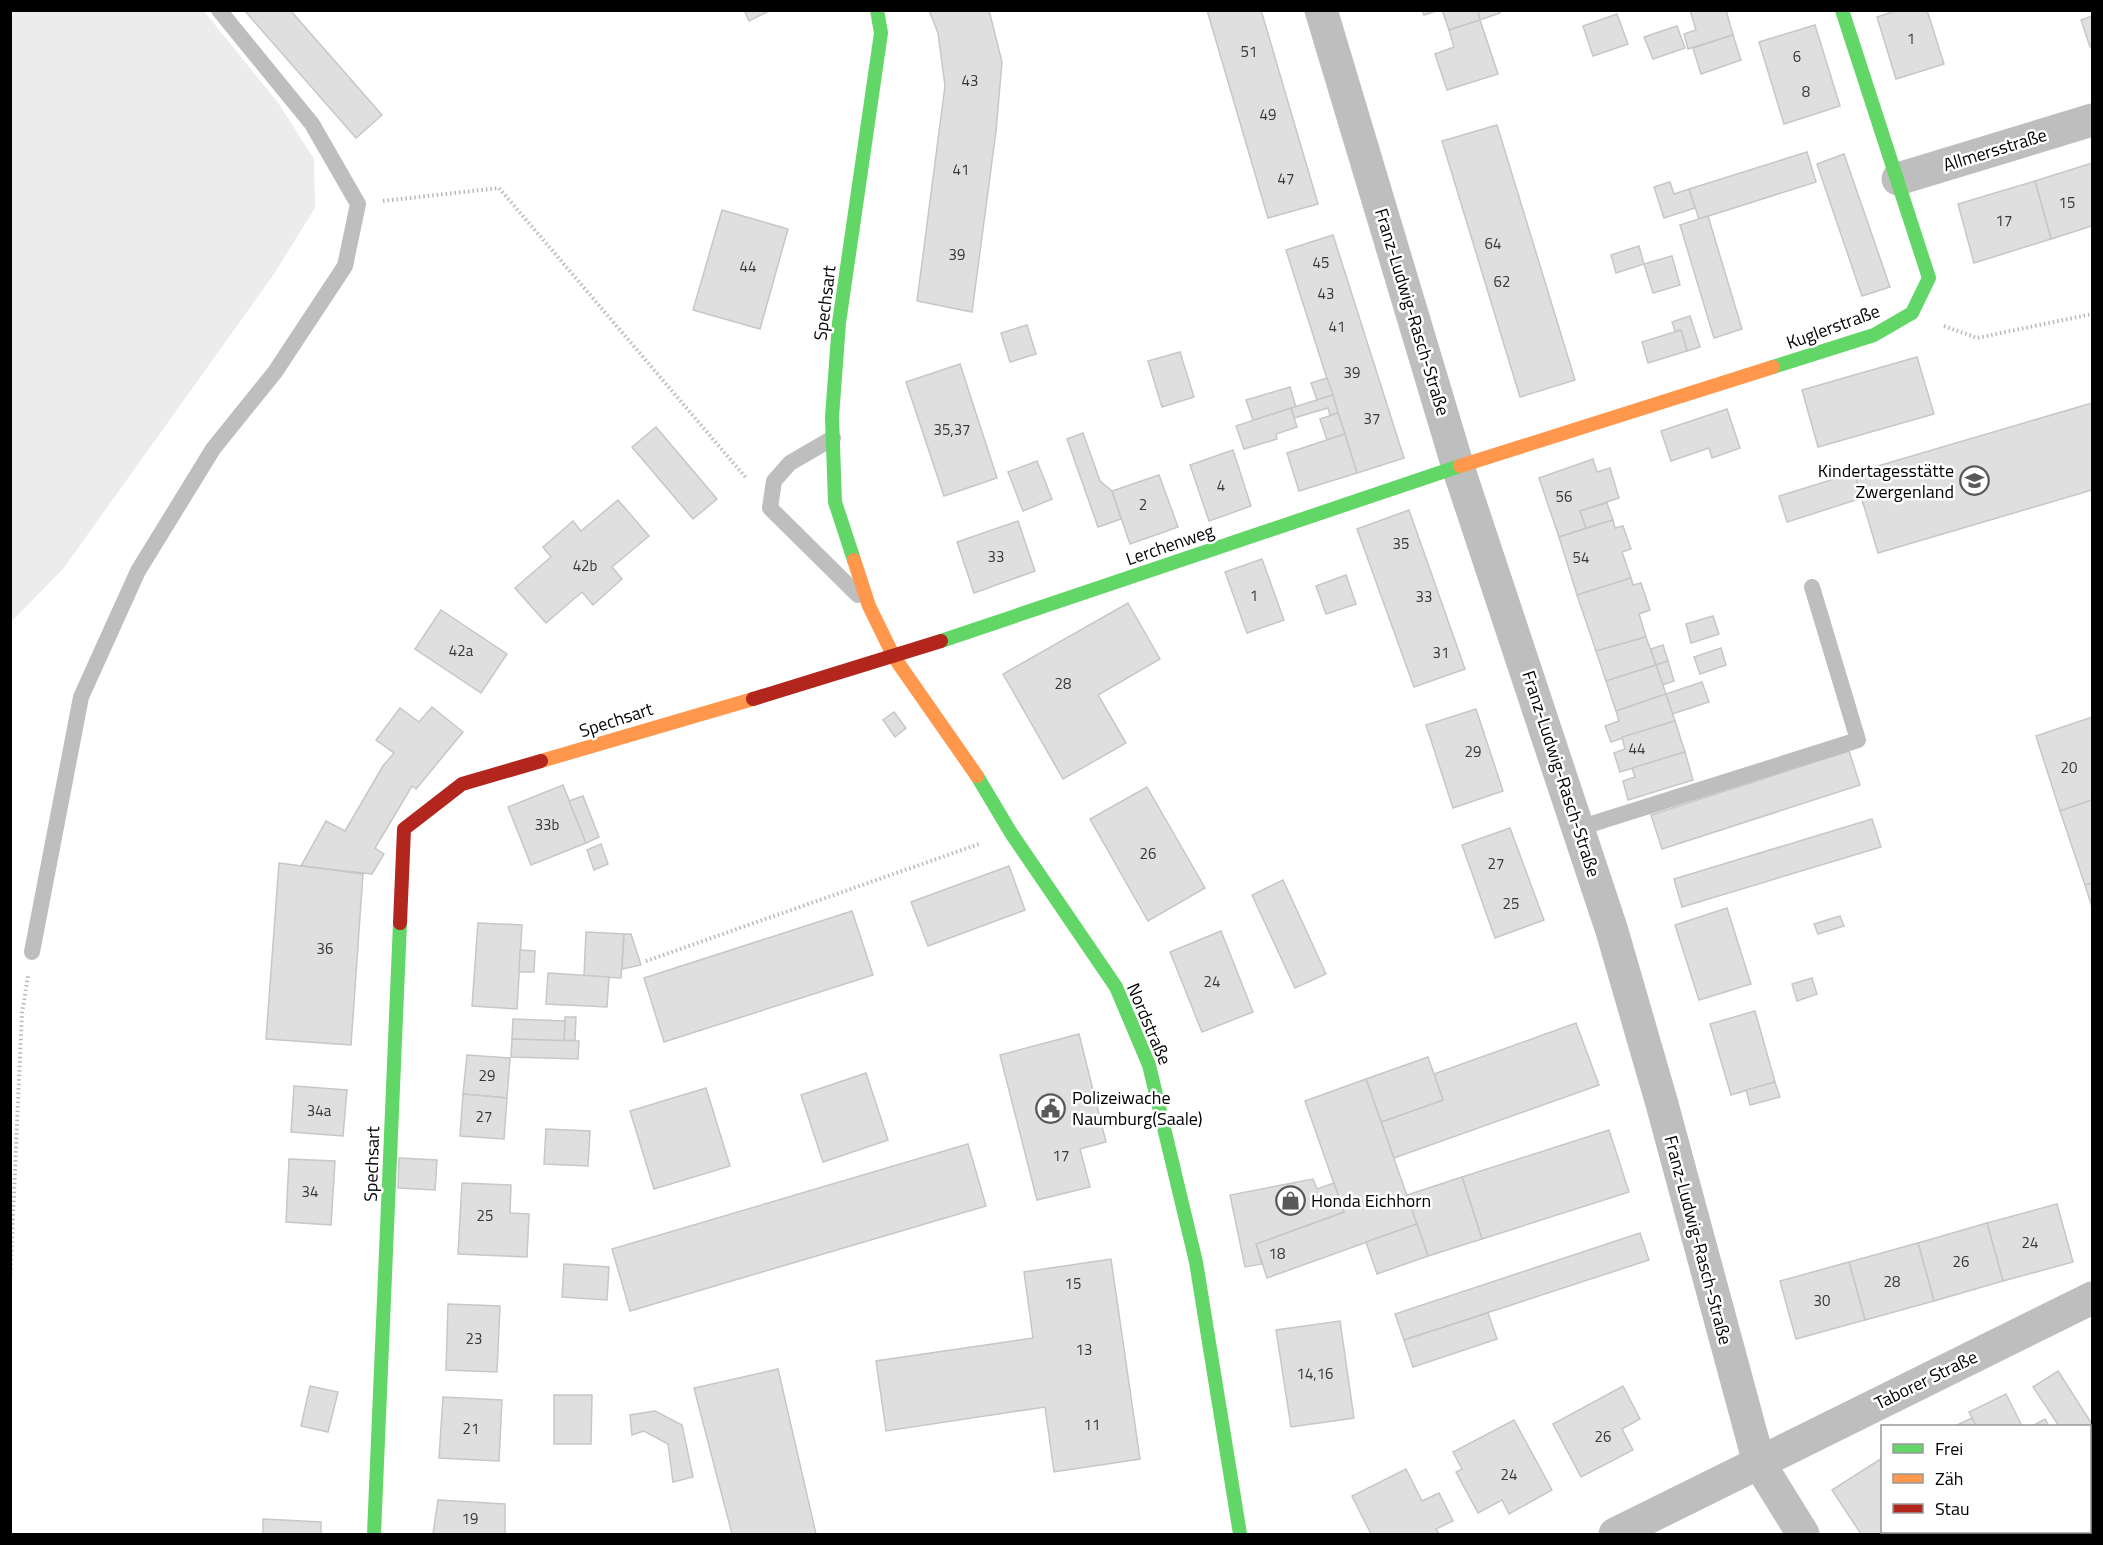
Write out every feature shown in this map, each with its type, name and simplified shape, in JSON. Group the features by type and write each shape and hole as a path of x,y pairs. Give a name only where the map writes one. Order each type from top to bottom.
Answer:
{"street":[{"name":"Spechsart","path":"374,1534 404,829 462,784 894,657 869,606 836,502 833,438 839,323 881,33 877,10"},
{"name":"Franz-Ludwig-Rasch-Straße","path":"1321,10 1458,467 1579,828 1662,1104 1759,1463 1803,1534"},
{"path":"1842,10 1929,278 1912,314"},
{"name":"Allmersstraße","path":"1898,179 2092,120"},
{"name":"Kuglerstraße","path":"1458,467 1874,335 1912,314"},
{"name":"Lerchenweg","path":"894,657 1458,467"},
{"name":"Nordstraße","path":"894,657 970,763 1011,833 1116,987 1149,1065 1196,1262 1240,1534"},
{"name":"Taborer Straße","path":"1615,1534 2092,1298"}],"lane":[{"path":"32,952 81,697 138,571 213,449 275,372 345,266 358,204 312,124 219,10"},
{"path":"833,438 790,463 774,481 770,508 869,606"},
{"path":"1579,828 1858,740 1812,587"}],"path":[{"path":"358,204 499,188 770,508"},
{"path":"1912,314 1977,338 2092,314"},
{"path":"646,961 1011,833"},
{"path":"10,1283 22,1013 32,952"}],"shaded area":[{"path":"11,10 204,11 279,104 314,159 315,208 274,274 63,569 11,622"}],"building":[{"path":"244,10 290,10 382,115 356,138"},
{"path":"744,10 771,10 749,21"},
{"path":"929,10 989,10 1002,62 996,131 972,312 917,301 945,86 938,33"},
{"path":"1207,10 1261,10 1318,204 1268,218"},
{"path":"1422,10 1439,10 1424,15"},
{"path":"1442,10 1478,10 1480,20 1449,30"},
{"path":"1478,10 1500,10 1500,13 1480,20"},
{"path":"1690,10 1726,10 1733,35 1688,49 1684,34 1696,30"},
{"path":"1898,10 1927,10 1944,64 1896,79 1877,17"},
{"path":"1617,14 1628,44 1593,56 1583,26"},
{"path":"2092,16 2092,46 2090,47 2081,20"},
{"path":"1480,20 1498,74 1447,90 1435,54 1454,47 1449,30"},
{"path":"1815,25 1840,106 1784,124 1759,42"},
{"path":"1677,26 1685,48 1653,59 1644,37"},
{"path":"1733,35 1741,60 1701,74 1693,48"},
{"path":"1497,125 1575,380 1520,397 1442,141"},
{"path":"1807,152 1816,182 1699,219 1689,189"},
{"path":"1844,154 1890,287 1862,296 1817,164"},
{"path":"2092,163 2092,226 2051,239 2035,181"},
{"path":"2035,181 2051,239 1974,263 1958,204"},
{"path":"1670,182 1674,194 1689,189 1695,208 1664,218 1654,187"},
{"path":"722,210 788,229 760,329 693,310"},
{"path":"1708,216 1742,329 1714,338 1680,225"},
{"path":"1333,235 1404,458 1357,473 1286,250"},
{"path":"1639,246 1644,264 1616,273 1611,255"},
{"path":"1672,256 1680,285 1653,293 1644,264"},
{"path":"1690,316 1700,347 1687,351 1681,330 1675,331 1672,322"},
{"path":"1027,325 1036,354 1010,362 1001,333"},
{"path":"1681,330 1687,351 1648,363 1642,342"},
{"path":"1180,352 1194,397 1162,407 1148,361"},
{"path":"1917,357 1934,414 1818,447 1802,390"},
{"path":"960,364 997,478 944,496 906,382"},
{"path":"1327,378 1333,395 1317,400 1311,383"},
{"path":"1290,387 1296,407 1253,420 1246,400"},
{"path":"1333,395 1338,413 1330,415 1328,408 1294,418 1291,408"},
{"name":"Kindertagesstätte Zwergenland","path":"2092,403 2092,490 1878,553 1854,473"},
{"path":"1291,408 1297,427 1276,434 1277,439 1244,449 1236,426"},
{"path":"1727,409 1740,448 1712,458 1709,448 1671,461 1661,431"},
{"path":"1338,413 1345,434 1327,440 1320,419"},
{"path":"656,427 717,499 693,519 632,447"},
{"path":"1083,433 1100,481 1112,491 1121,519 1098,527 1067,439"},
{"path":"1345,434 1357,473 1299,491 1287,453"},
{"path":"1233,450 1251,506 1209,521 1190,465"},
{"path":"1593,459 1597,472 1610,468 1619,498 1580,511 1586,528 1559,537 1539,478"},
{"path":"1037,461 1052,499 1023,511 1008,472"},
{"path":"1854,473 1862,498 1787,522 1779,496"},
{"path":"1159,475 1178,527 1130,544 1112,491"},
{"path":"618,500 649,536 612,567 622,579 593,605 582,592 546,623 515,588 551,557 543,547 573,521 581,531"},
{"path":"1607,503 1613,520 1586,528 1580,511"},
{"path":"1409,510 1465,669 1414,687 1357,529"},
{"path":"1613,520 1615,528 1623,526 1631,549 1622,552 1631,578 1577,595 1559,537"},
{"path":"1018,521 1035,571 974,593 957,542"},
{"path":"1262,559 1284,620 1247,633 1225,572"},
{"path":"1346,575 1356,604 1326,614 1316,586"},
{"path":"1631,578 1633,585 1641,583 1650,610 1639,614 1646,637 1596,651 1577,595"},
{"path":"1128,603 1160,659 1098,695 1126,743 1063,779 1003,674"},
{"path":"441,610 507,654 481,693 415,649"},
{"path":"1713,616 1719,634 1691,643 1686,624"},
{"path":"1646,637 1656,665 1606,681 1596,651"},
{"path":"1663,645 1668,661 1656,665 1651,649"},
{"path":"1721,648 1726,665 1700,674 1694,657"},
{"path":"1668,661 1674,681 1662,685 1656,665"},
{"path":"1656,665 1666,694 1616,711 1606,681"},
{"path":"1702,682 1709,702 1672,714 1666,694"},
{"path":"1666,694 1675,721 1611,742 1605,726 1619,721 1616,711"},
{"path":"432,707 463,732 416,789 412,786 375,848 384,854 372,874 301,866 326,821 345,831 383,766 394,753 376,740 400,708 419,722"},
{"path":"1476,709 1503,791 1453,808 1426,725"},
{"path":"894,712 906,728 895,737 883,720"},
{"path":"2092,717 2092,800 2060,811 2036,736"},
{"path":"1675,721 1685,752 1620,772 1614,753 1625,749 1622,737"},
{"path":"1849,751 1860,785 1662,849 1651,815"},
{"path":"1685,752 1693,780 1628,800 1623,781 1635,777 1632,768"},
{"path":"563,785 586,843 531,865 508,807"},
{"path":"1147,787 1205,888 1148,921 1090,819"},
{"path":"583,796 599,837 586,843 569,801"},
{"path":"2092,800 2092,883 2085,885 2060,811"},
{"path":"1872,819 1881,847 1682,907 1674,879"},
{"path":"1510,828 1544,920 1495,938 1462,845"},
{"path":"601,844 608,864 594,870 587,850"},
{"path":"279,863 363,874 351,1045 266,1039"},
{"path":"1009,866 1025,910 928,946 911,902"},
{"path":"1283,880 1326,974 1295,988 1252,895"},
{"path":"2092,883 2092,907 2085,885"},
{"path":"1727,908 1751,984 1699,1000 1675,925"},
{"path":"852,911 873,975 664,1042 644,978"},
{"path":"1840,916 1844,926 1818,934 1814,924"},
{"path":"478,923 522,925 517,1009 472,1006"},
{"path":"1221,931 1253,1012 1202,1032 1170,952"},
{"path":"586,932 624,934 621,978 584,976"},
{"path":"624,934 631,934 641,965 622,969"},
{"path":"520,950 535,951 534,972 519,972"},
{"path":"548,973 609,977 607,1007 546,1004"},
{"path":"1812,978 1817,994 1797,1001 1792,984"},
{"path":"1755,1011 1775,1082 1731,1095 1710,1024"},
{"path":"565,1017 576,1017 575,1040 564,1041"},
{"path":"513,1019 565,1021 564,1041 512,1039"},
{"path":"1576,1023 1599,1085 1394,1158 1381,1122 1443,1100 1434,1074"},
{"path":"1079,1034 1106,1142 1080,1149 1090,1187 1037,1200 1000,1055"},
{"path":"512,1039 579,1041 578,1059 511,1057"},
{"path":"467,1055 510,1058 507,1098 463,1094"},
{"path":"1428,1057 1443,1100 1381,1122 1366,1079"},
{"path":"866,1073 888,1140 823,1162 801,1095"},
{"path":"1366,1079 1417,1224 1267,1278 1256,1244 1344,1212 1305,1101"},
{"path":"1775,1082 1780,1097 1750,1105 1746,1090"},
{"path":"294,1086 347,1090 343,1136 291,1132"},
{"path":"706,1088 730,1166 654,1189 630,1111"},
{"path":"463,1094 507,1098 504,1139 460,1136"},
{"path":"546,1129 590,1131 588,1166 544,1164"},
{"path":"1609,1130 1629,1192 1482,1239 1462,1177"},
{"path":"968,1144 986,1206 630,1311 612,1249"},
{"path":"399,1158 437,1160 435,1190 398,1188"},
{"path":"289,1159 335,1161 331,1225 286,1222"},
{"path":"1462,1177 1482,1239 1428,1256 1407,1195"},
{"path":"1313,1179 1317,1189 1334,1183 1344,1212 1256,1244 1262,1264 1245,1267 1230,1195"},
{"path":"462,1183 511,1185 510,1213 529,1214 527,1257 458,1254"},
{"path":"2057,1204 2073,1262 2003,1281 1987,1223"},
{"path":"1987,1223 2003,1281 1934,1301 1918,1243"},
{"path":"1417,1224 1428,1256 1377,1274 1366,1242"},
{"path":"1640,1233 1649,1260 1404,1340 1395,1314"},
{"path":"1918,1243 1934,1301 1865,1320 1849,1262"},
{"path":"1111,1259 1140,1459 1054,1472 1045,1407 886,1431 876,1361 1033,1338 1024,1272"},
{"path":"1849,1262 1865,1320 1796,1339 1780,1281"},
{"path":"564,1264 609,1267 607,1300 562,1297"},
{"path":"448,1304 500,1306 497,1372 446,1370"},
{"path":"1488,1313 1497,1339 1413,1367 1404,1340"},
{"path":"1340,1321 1354,1418 1291,1427 1276,1330"},
{"path":"778,1369 816,1534 732,1534 694,1388"},
{"path":"2058,1371 2092,1424 2092,1479 2091,1425 2058,1425 2033,1387"},
{"path":"310,1386 338,1392 328,1432 301,1426"},
{"path":"1623,1386 1640,1419 1622,1429 1633,1450 1581,1477 1553,1424"},
{"path":"2006,1394 2022,1425 1976,1425 1969,1412"},
{"path":"554,1395 592,1395 591,1444 554,1444"},
{"path":"443,1397 502,1400 499,1461 439,1458"},
{"path":"655,1411 682,1425 693,1477 673,1482 668,1444 644,1431 632,1435 630,1415"},
{"path":"1972,1418 1976,1425 1957,1425"},
{"path":"2045,1419 2048,1425 2034,1425"},
{"path":"1514,1420 1552,1490 1509,1514 1502,1500 1478,1513 1456,1472 1462,1469 1453,1452"},
{"path":"1881,1459 1881,1533 1890,1533 1861,1534 1832,1490"},
{"path":"1406,1469 1422,1501 1439,1493 1453,1521 1436,1529 1439,1534 1371,1534 1352,1496"},
{"path":"2091,1491 2092,1534 2082,1534 2091,1533"},
{"path":"438,1500 505,1504 505,1534 433,1534"},
{"path":"263,1519 321,1522 321,1534 263,1534"},
{"path":"1941,1533 1942,1534 1887,1534"}],"traffic: fast":[{"path":"854,560 835,502 832,417 839,323 881,33 877,10"},
{"path":"1773,367 1874,335 1912,313 1929,278 1842,10"},
{"path":"941,641 1460,466"},
{"path":"977,776 1011,833 1116,987 1149,1065 1196,1262 1240,1534"},
{"path":"374,1534 400,923"}],"traffic: slow":[{"path":"1460,466 1773,367"},
{"path":"854,560 869,606 894,657 977,776"},
{"path":"541,761 753,699"}],"traffic: jam":[{"path":"753,699 941,641"},
{"path":"400,923 404,829 462,784 541,761"}],"place":[{"name":"Kindertagesstätte Zwergenland","path":"1975,481"},
{"name":"Polizeiwache Naumburg(Saale)","path":"1051,1108"},
{"name":"Honda Eichhorn","path":"1290,1201"}]}
